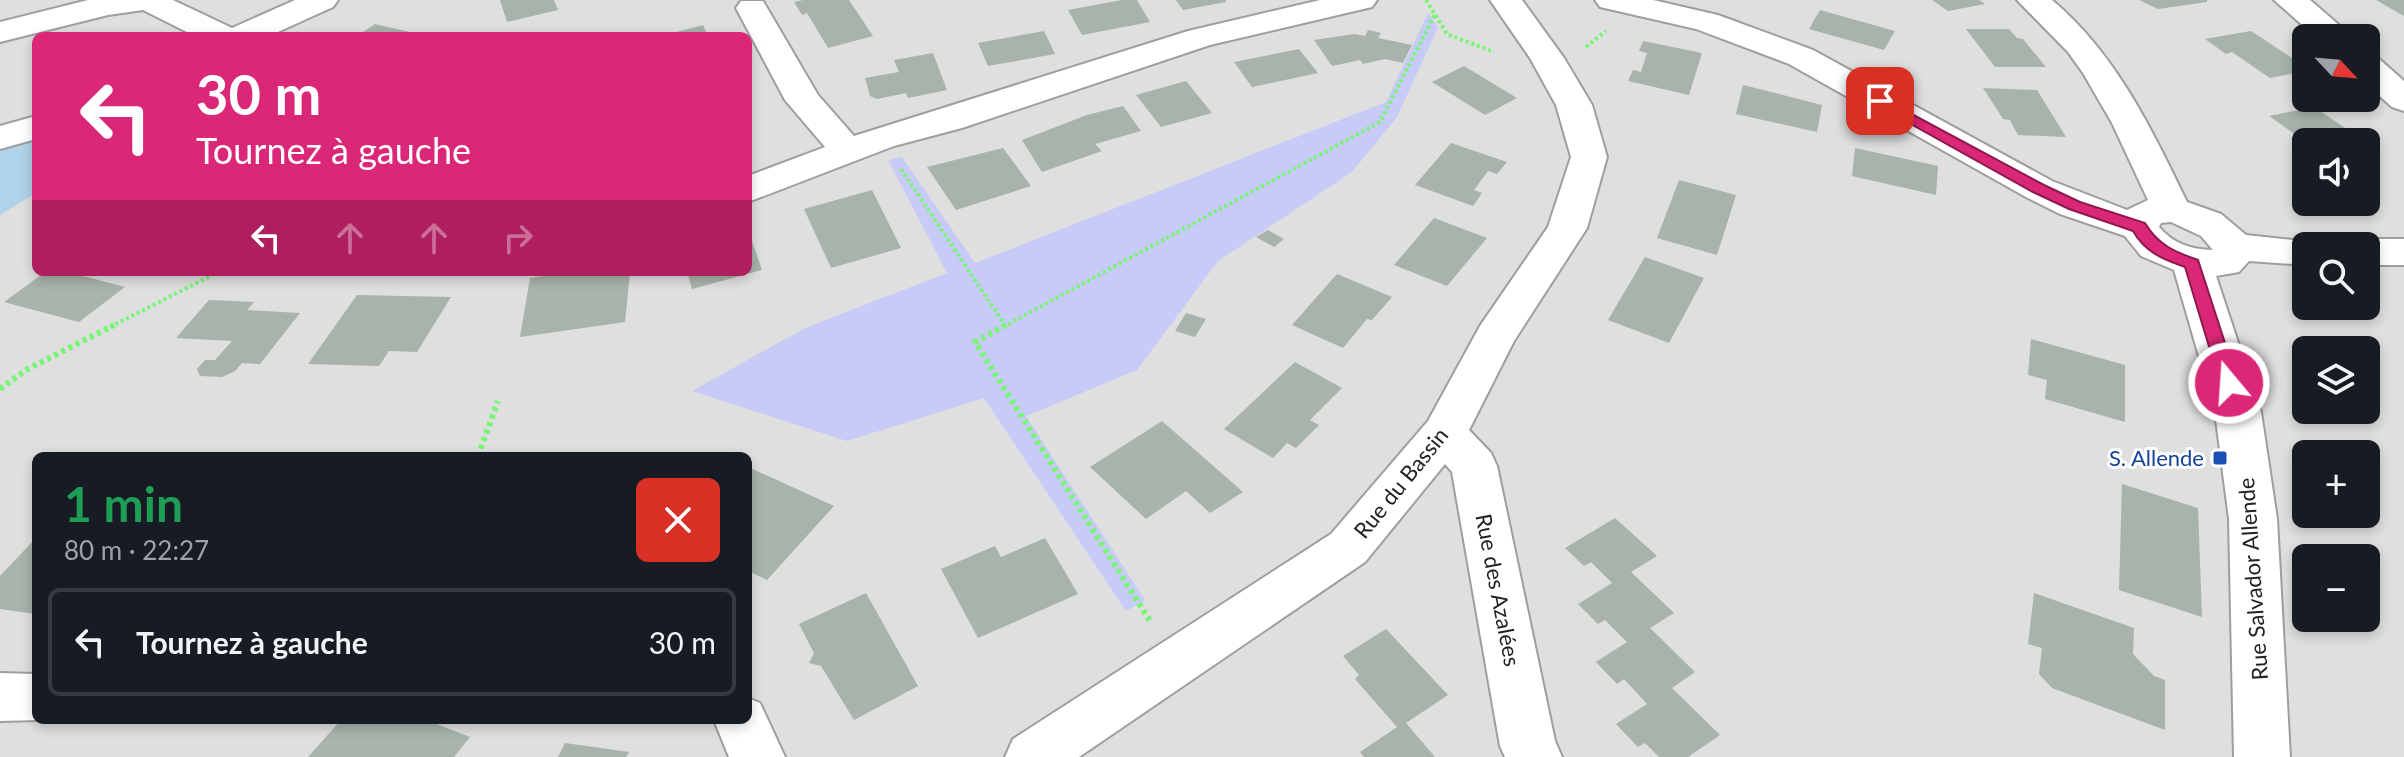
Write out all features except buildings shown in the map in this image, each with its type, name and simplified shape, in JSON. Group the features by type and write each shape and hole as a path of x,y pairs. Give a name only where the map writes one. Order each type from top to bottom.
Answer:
{"street":[{"path":"0,32 107,5 148,0 213,32"},
{"path":"251,32 322,0"},
{"path":"752,188 881,138 949,120 1200,38 1361,0"},
{"name":"Rue du Bassin","path":"1033,757 1348,548 1444,433 1495,337 1567,228 1589,157 1574,105 1547,58 1506,0"},
{"path":"1611,0 1706,22 1801,57 2039,189 2074,205 2155,219 2199,217 2223,231 2213,256 2292,253"},
{"path":"2033,0 2063,23 2089,53 2123,110 2155,219"},
{"path":"2290,0 2320,24"},
{"path":"752,8 803,100 848,151"},
{"path":"2380,78 2404,100"},
{"path":"0,138 32,128"},
{"path":"2380,252 2404,252"},
{"name":"Rue Salvador Allende","path":"2213,256 2253,519 2262,757"},
{"name":"Rue des Azalées","path":"1444,433 1474,466 1528,746 1534,757"},
{"path":"0,697 32,698"},
{"path":"743,724 757,757"}],"path":[{"path":"1176,662 975,342 1380,122 1435,14"},
{"path":"881,138 1005,325"},
{"path":"0,389 26,370 210,276"},
{"path":"479,452 498,401"}],"shaded area":[{"path":"0,0 2404,0 2404,757 0,757"},
{"path":"1428,13 1438,27 1397,117 1352,172 1218,261 1137,370 1026,416 1145,600 1126,611 984,398 847,441 692,391 805,328 947,273 888,160 902,157 975,263 1386,102"},
{"path":"32,136 32,195 0,215 0,150"}],"place":[{"name":"S. Allende","path":"2220,458"}],"route":[{"path":"1880,101 2039,189 2074,205 2139,227 2147,241 2167,255 2192,264 2229,383"}]}
